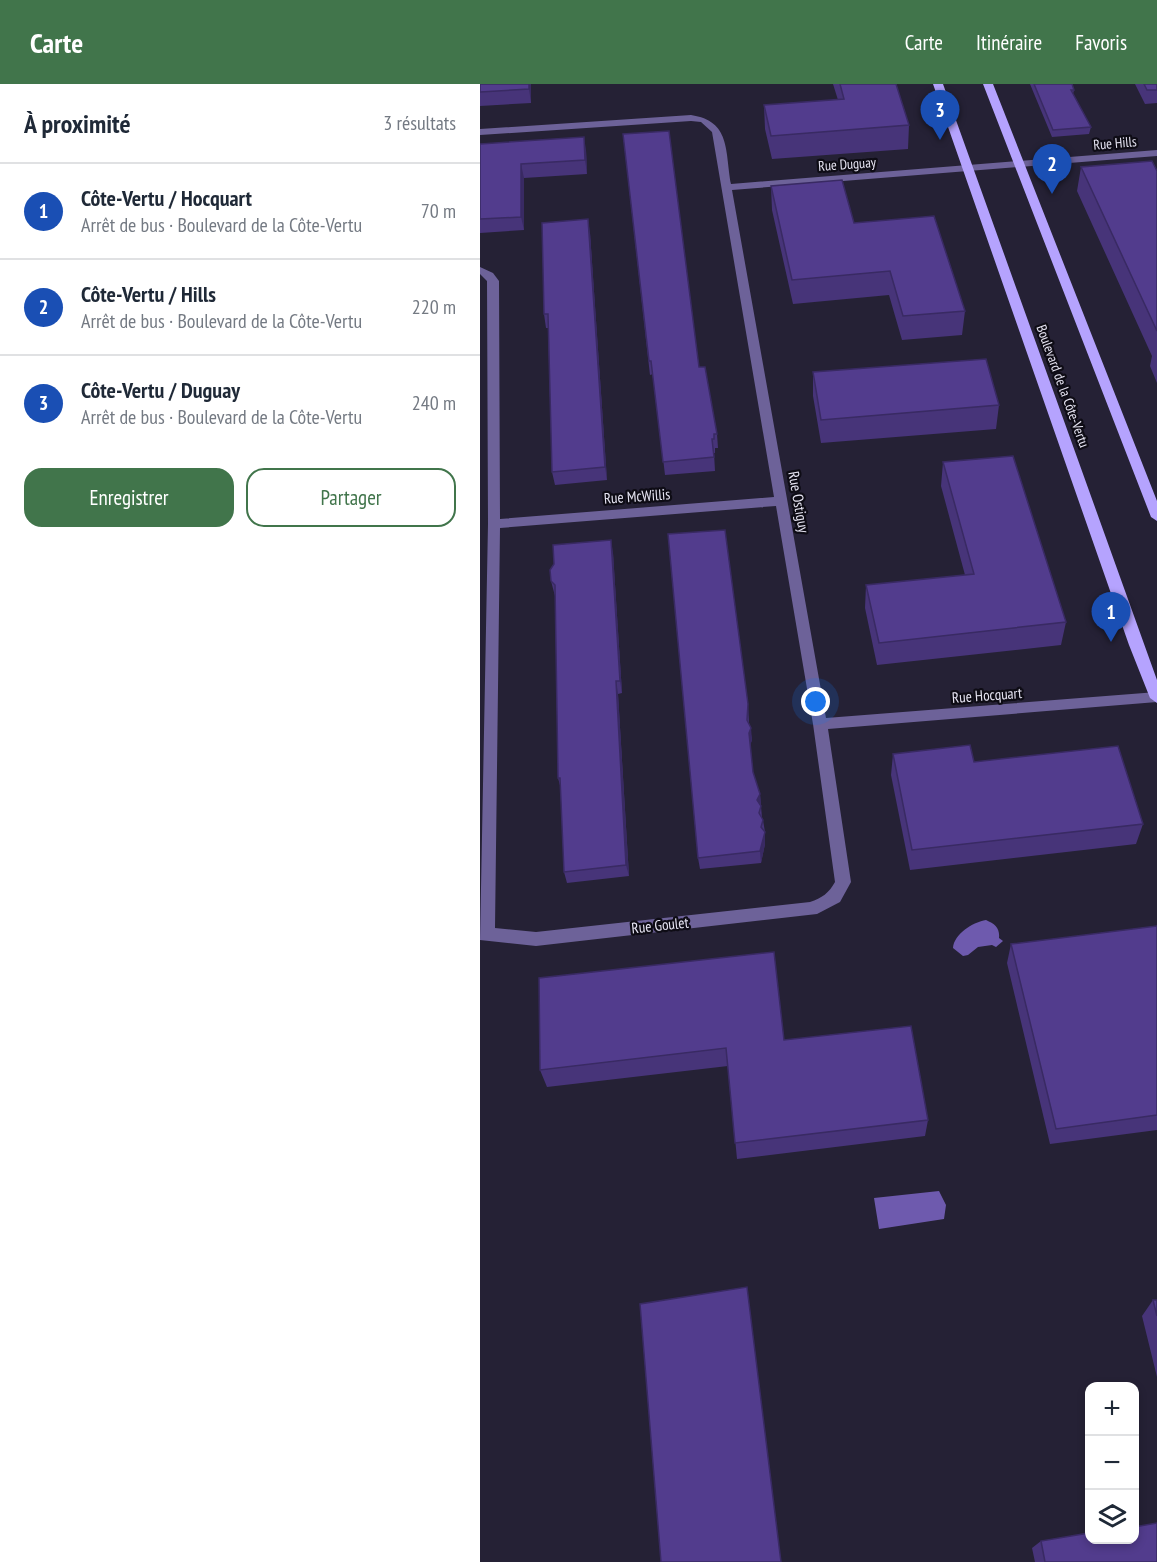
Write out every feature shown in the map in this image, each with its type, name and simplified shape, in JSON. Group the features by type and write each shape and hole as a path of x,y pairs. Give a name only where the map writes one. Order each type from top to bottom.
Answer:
{"main road":[{"name":"Boulevard de la Côte-Vertu","path":"938,84 1136,645 1157,697"},
{"path":"988,84 1157,517"}],"street":[{"name":"Rue Ostiguy","path":"480,132 691,118 704,120 717,131 820,724 843,882 837,896"},
{"name":"Rue Hills","path":"968,168 1157,153"},
{"name":"Rue Duguay","path":"728,187 968,168"},
{"path":"481,270 493,281 495,524 483,932"},
{"name":"Rue McWillis","path":"495,524 783,501"},
{"name":"Rue Hocquart","path":"820,724 1157,697"},
{"name":"Rue Goulet","path":"483,932 511,938 536,939 810,909 826,904 837,896"}],"shaded area":[{"path":"986,920 996,927 999,938 1003,941 996,947 992,945 978,947 963,956 953,948 960,934 976,923"},
{"path":"939,1191 946,1205 944,1219 879,1229 874,1198"}],"building":[{"path":"480,84 529,84 529,89 480,92"},
{"path":"840,84 896,84 909,125 771,136 764,105 844,99"},
{"path":"1034,84 1072,84 1074,90 1071,90 1091,127 1053,130"},
{"path":"1144,84 1157,84 1157,90 1147,90"},
{"path":"669,131 699,367 705,367 717,434 714,434 714,439 712,439 714,457 663,462 623,134"},
{"path":"584,137 585,160 521,164 521,217 480,219 480,144"},
{"path":"1152,161 1157,171 1157,331 1081,167"},
{"path":"842,180 854,223 934,216 965,311 903,316 890,271 792,280 771,186"},
{"path":"588,219 605,467 552,472 548,314 544,314 542,223"},
{"path":"986,359 999,405 821,420 813,372"},
{"path":"1013,456 1066,622 879,643 866,585 974,574 943,462"},
{"path":"725,530 748,704 747,720 751,728 749,733 753,772 760,794 757,800 761,806 759,813 763,820 761,827 765,832 760,851 698,858 668,534"},
{"path":"611,540 620,681 616,681 626,865 564,872 560,778 558,778 555,585 551,581 550,570 554,564 553,545"},
{"path":"970,745 974,762 1118,746 1143,824 912,850 893,754"},
{"path":"1157,926 1157,1115 1056,1129 1011,944"},
{"path":"774,952 784,1040 911,1026 928,1120 735,1143 726,1048 540,1070 539,978"},
{"path":"747,1287 781,1562 661,1562 640,1304"},
{"path":"1153,1300 1157,1300 1157,1316"},
{"path":"1157,1523 1157,1562 1045,1562 1041,1541 1085,1534 1085,1544 1139,1544 1139,1526"}],"place":[{"name":"Côte-Vertu / Duguay","path":"940,140"},
{"name":"Côte-Vertu / Hills","path":"1052,194"},
{"name":"Côte-Vertu / Hocquart","path":"1111,642"}]}
